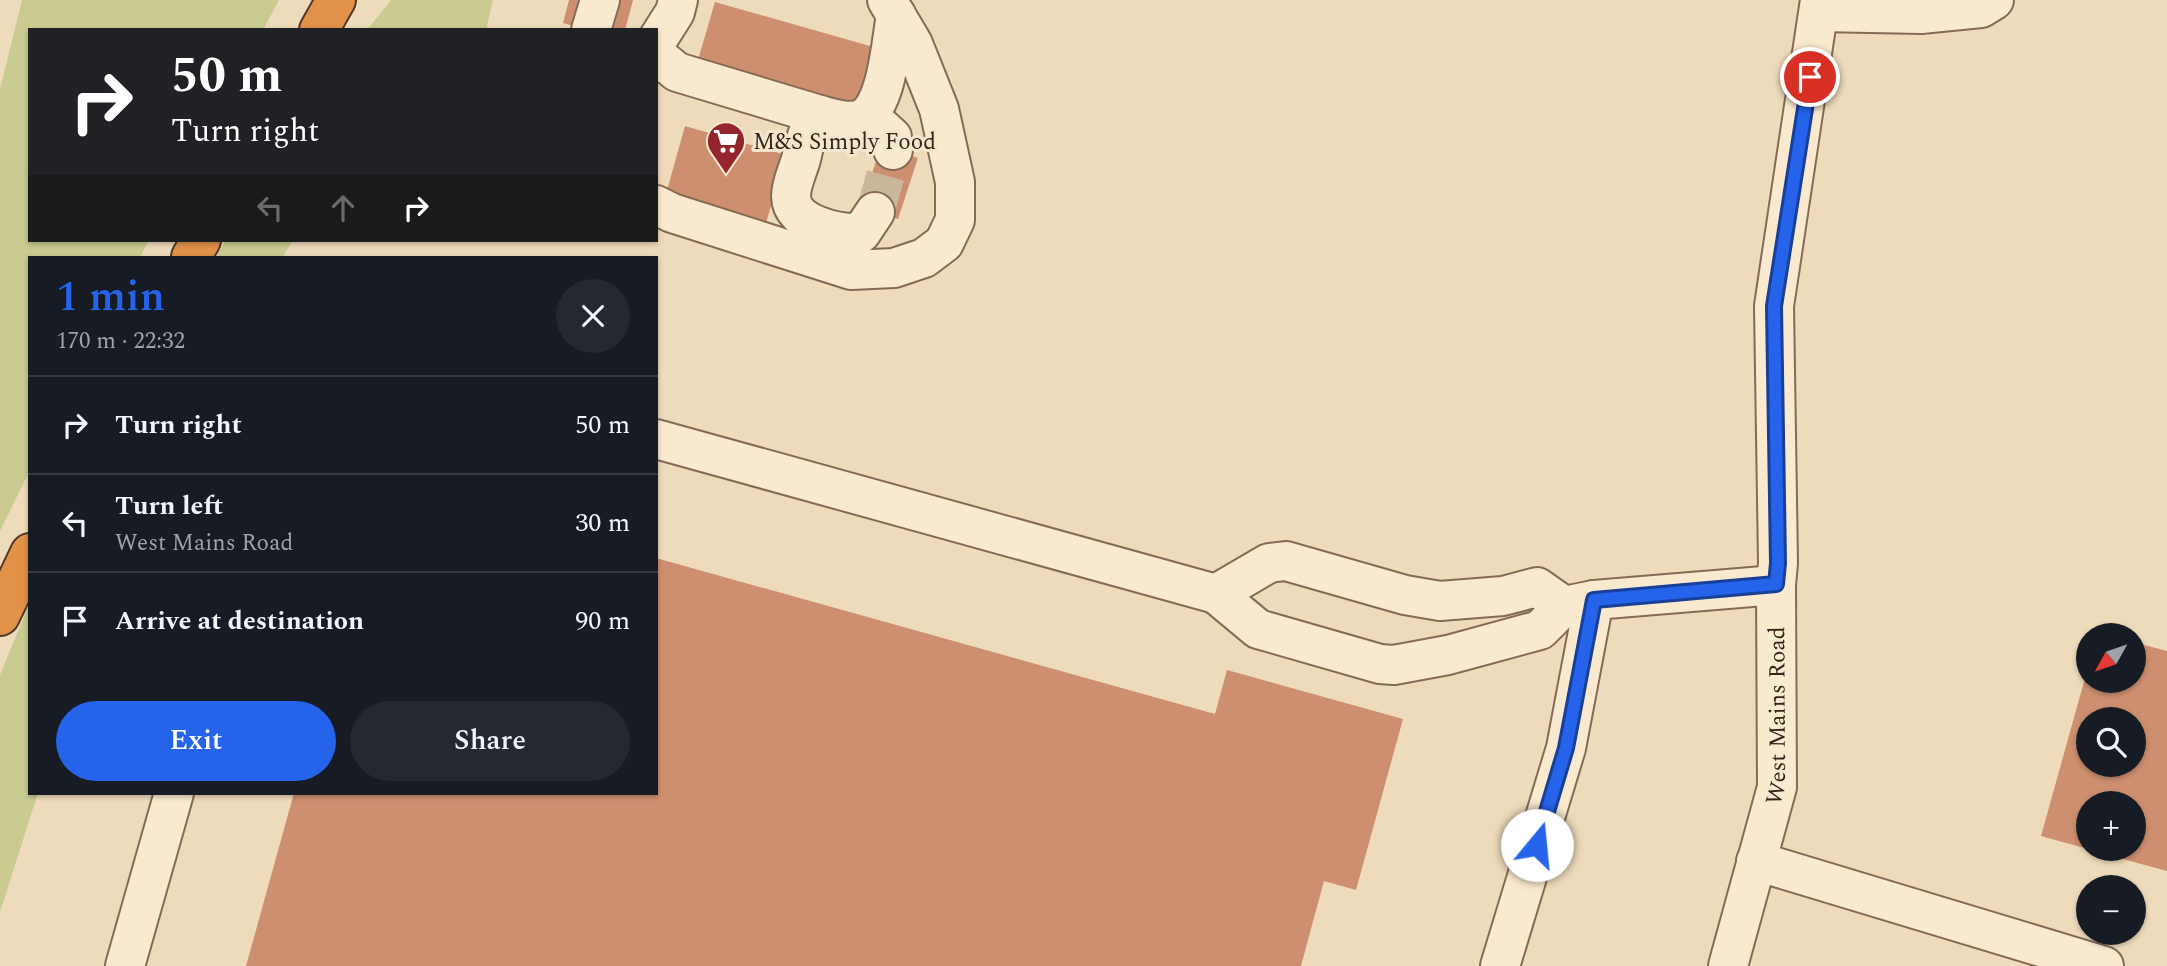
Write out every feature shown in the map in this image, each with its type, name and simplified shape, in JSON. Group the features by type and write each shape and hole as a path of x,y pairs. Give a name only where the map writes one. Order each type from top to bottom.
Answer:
{"highway":[{"path":"320,28 336,0"},
{"path":"0,615 28,557"}],"street":[{"path":"592,28 600,0"},
{"path":"658,38 670,20 678,0"},
{"path":"1819,6 1921,14 1981,8 1994,0"},
{"name":"West Mains Road","path":"1728,966 1777,787 1778,563 1774,306 1819,6"},
{"path":"860,120 876,107 882,93 892,8"},
{"path":"658,206 672,213 851,270 894,268 924,258 944,243 955,220 955,183 939,109 913,44 892,8"},
{"path":"658,57 677,72 820,115 842,120 860,120 881,127 892,137 893,150"},
{"path":"820,115 810,125 790,197 797,212 811,224 843,234 861,233 875,212"},
{"path":"658,440 1216,594 1258,629 1380,664 1394,665 1448,655 1540,630 1579,603"},
{"path":"1216,594 1269,563 1286,561 1405,596 1440,601 1503,596 1537,587 1579,603 1776,584"},
{"path":"1500,966 1566,748 1579,603"},
{"path":"125,966 173,795"},
{"path":"1756,861 2104,966"}],"green space":[{"path":"22,0 279,0 264,28 28,28 28,242 148,242 141,256 28,256 28,474 0,531 0,89"},
{"path":"391,0 493,0 486,28 369,28"},
{"path":"225,242 292,242 284,256 217,256"},
{"path":"28,607 28,795 37,795 0,912 0,675"}],"building":[{"path":"569,0 633,0 626,28 581,28 563,23"},
{"path":"715,2 877,48 861,107 698,60"},
{"name":"M&S Simply Food","path":"685,126 786,155 766,223 666,194"},
{"path":"881,146 918,158 898,219 861,207"},
{"path":"658,559 1215,714 1227,670 1403,719 1356,890 1324,881 1301,966 246,966 293,795 658,795"},
{"path":"2146,645 2167,651 2167,871 2130,861 2146,861 2146,791 2076,791 2076,846 2041,836 2076,710 2076,777 2146,777 2146,707 2077,707 2081,693 2146,693"}],"tunnel":[{"path":"875,212 893,150"}],"place":[{"name":"M&S Simply Food","path":"726,175"}],"route":[{"path":"1537,845 1566,748 1594,600 1776,584 1778,563 1774,306 1810,77"}]}
